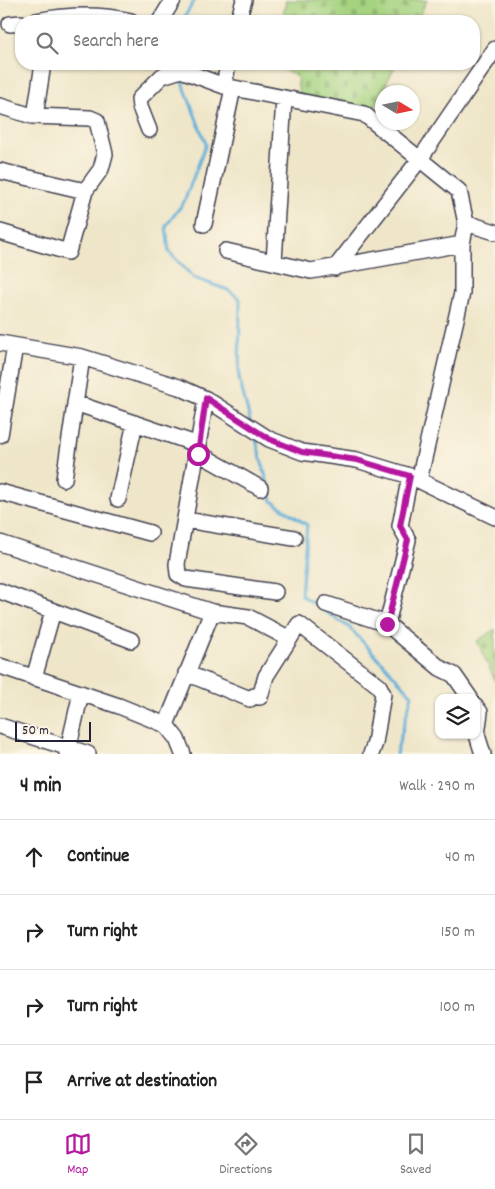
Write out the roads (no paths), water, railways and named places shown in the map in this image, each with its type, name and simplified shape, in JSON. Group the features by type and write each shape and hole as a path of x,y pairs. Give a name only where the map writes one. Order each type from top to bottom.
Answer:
{"street":[{"path":"164,15 173,0"},
{"path":"240,15 244,0"},
{"path":"335,268 420,159 495,49"},
{"path":"35,116 42,70"},
{"path":"204,224 229,87 228,70"},
{"path":"149,130 138,101 168,71 229,87 364,114 460,191 466,223 462,244 462,293 400,526 408,540 387,624"},
{"path":"274,262 284,98"},
{"path":"0,106 35,116 90,118 97,121 105,154 101,169 85,191 68,252 0,232"},
{"path":"0,171 85,191"},
{"path":"466,223 495,232"},
{"path":"226,251 311,271 462,244"},
{"path":"0,343 82,357 179,387 206,398 269,439 302,452 357,460 414,478 495,517"},
{"path":"0,435 2,414 15,346"},
{"path":"64,479 82,357"},
{"path":"206,398 199,449 177,564 178,574 186,580 275,592"},
{"path":"75,403 134,423 199,449 260,488"},
{"path":"118,499 134,423"},
{"path":"0,492 150,533"},
{"path":"186,520 294,538"},
{"path":"0,543 212,612 248,617 288,638"},
{"path":"0,591 131,640"},
{"path":"326,604 387,624 440,668 454,675 467,694"},
{"path":"34,678 53,611"},
{"path":"166,725 212,612"},
{"path":"186,673 250,699 254,696 260,697 266,676 288,638 299,624 379,686 383,694 376,743 371,754"},
{"path":"0,666 119,706 166,725 177,739 184,754"},
{"path":"68,751 81,693"},
{"path":"0,726 68,751 88,754"},
{"path":"478,739 483,754"}],"waterway":[{"path":"186,15 195,0"},
{"path":"180,76 206,144 184,202 166,226 169,252 194,278 228,290 240,299 239,378 250,420"},
{"path":"255,436 272,501 307,525 301,595 350,628 412,695 396,754"}]}
